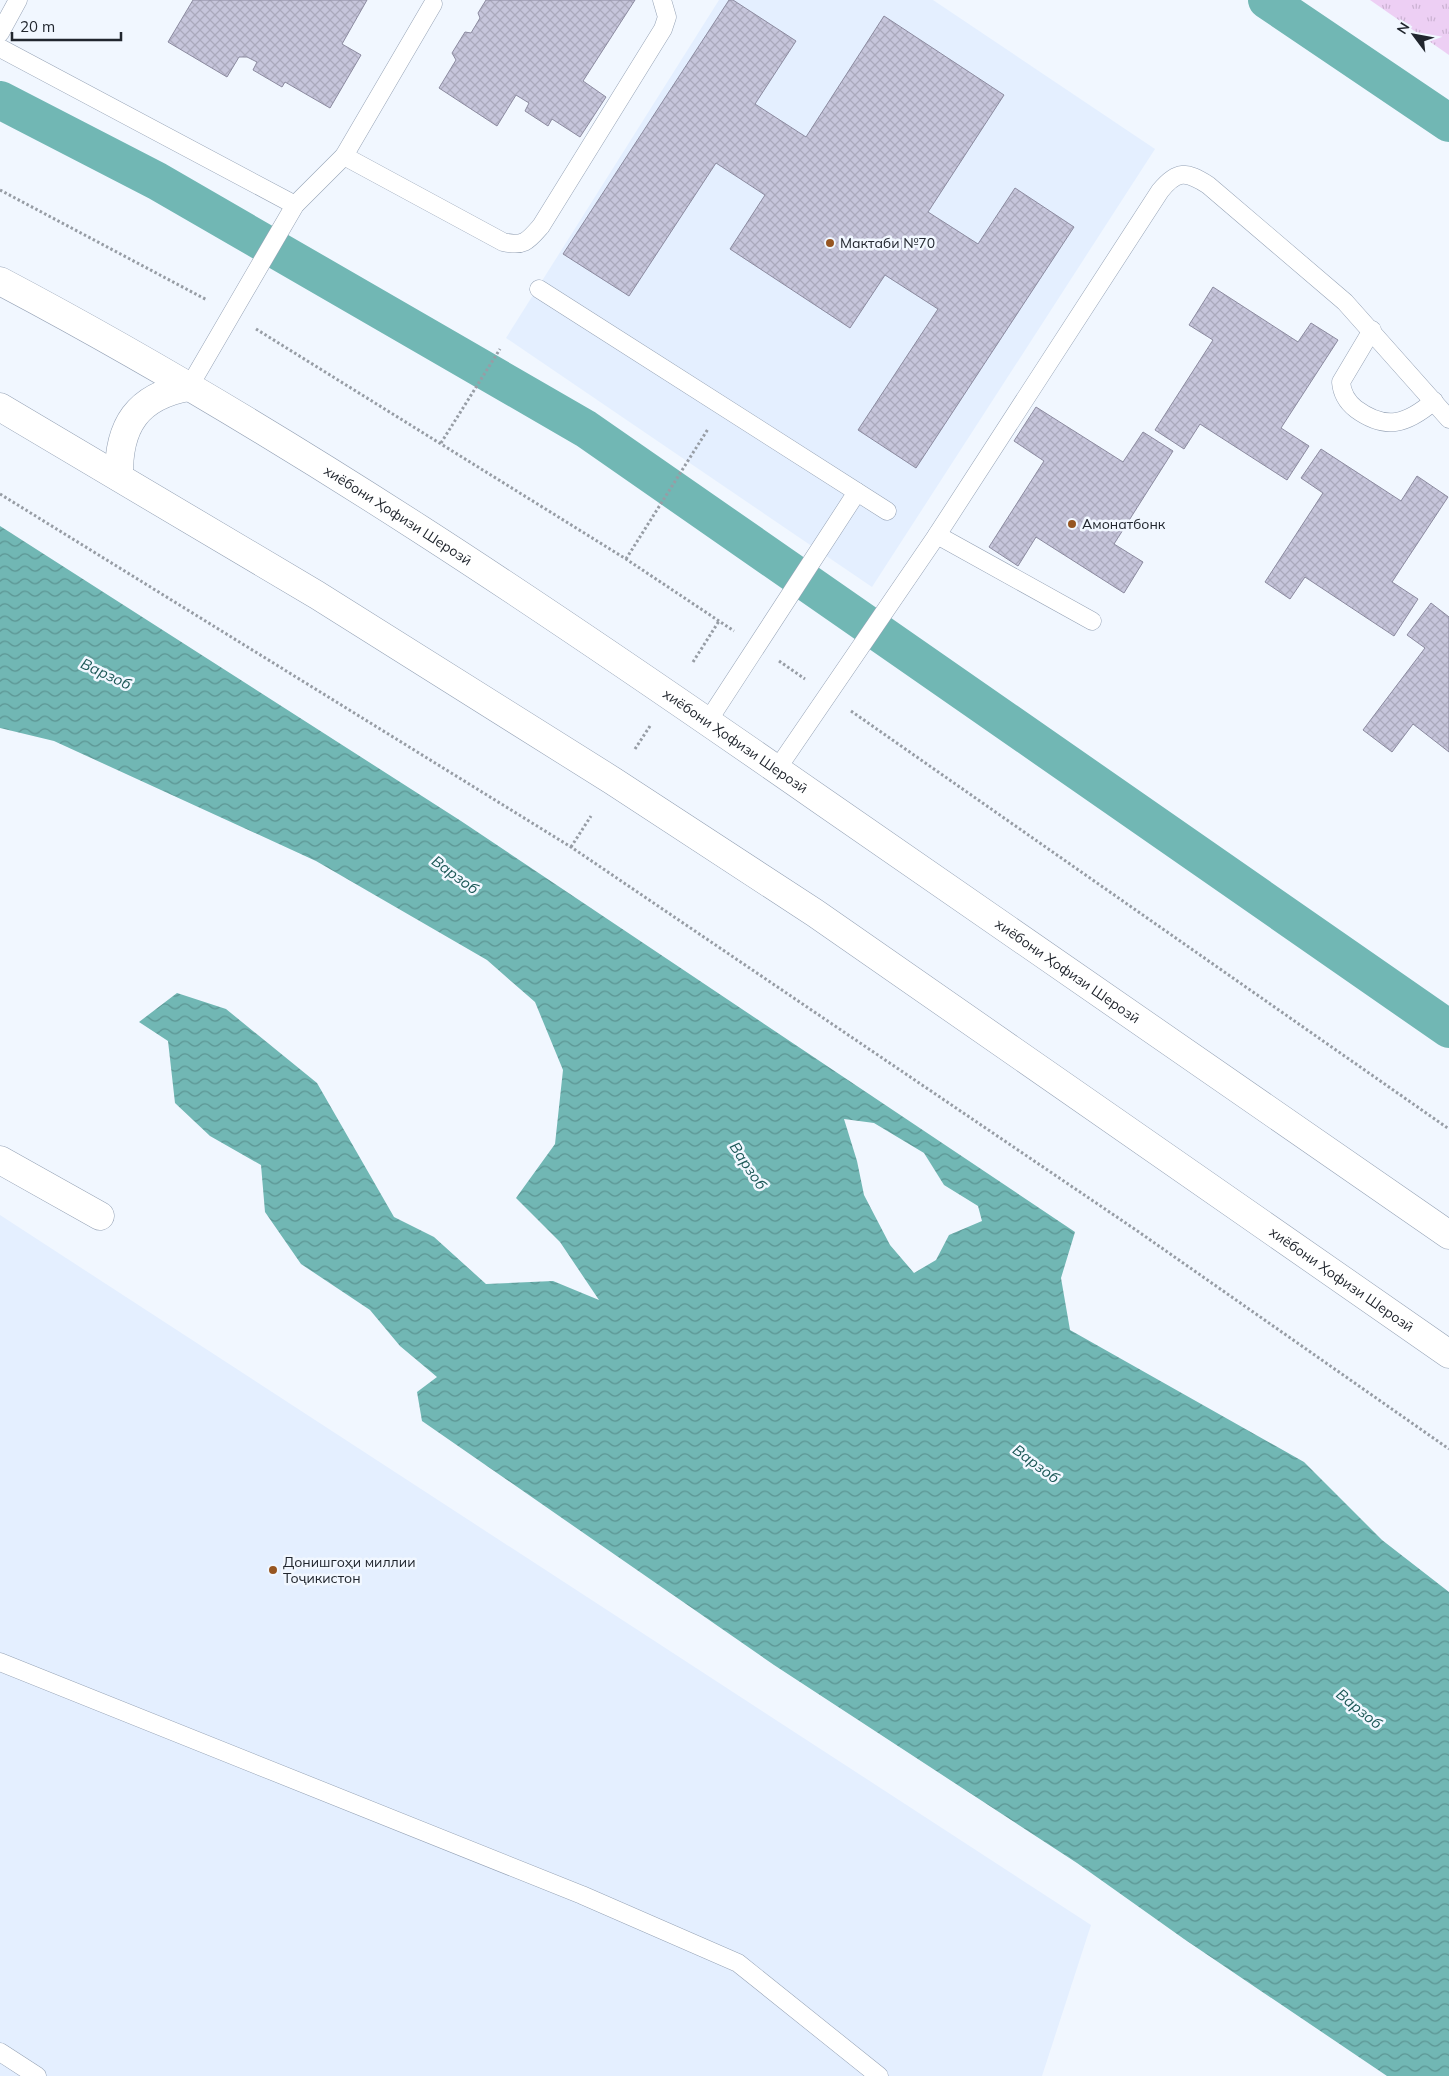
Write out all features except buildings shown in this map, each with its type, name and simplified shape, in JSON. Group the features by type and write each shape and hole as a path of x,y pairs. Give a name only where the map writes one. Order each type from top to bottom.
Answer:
{"main road":[{"name":"хиёбони Ҳофизи Шерозӣ","path":"0,281 189,387 375,501 546,611 708,721 1449,1235"},
{"path":"119,477 119,457 122,441 141,407 156,396 189,387"},
{"name":"хиёбони Ҳофизи Шерозӣ","path":"0,407 317,595 622,787 808,908 1449,1354"},
{"path":"0,1160 100,1216"}],"lane":[{"path":"0,34 18,0"},
{"path":"344,156 503,242 515,245 527,241 541,226 662,29 667,17 662,0"},
{"path":"189,387 295,205 344,156 433,4"},
{"path":"0,48 295,205"},
{"path":"777,769 938,535 1160,191 1177,175 1186,174 1208,185 1318,277 1372,330 1449,419"},
{"path":"539,289 887,511"},
{"path":"1372,330 1341,382 1342,390 1352,406 1369,418 1390,423 1412,417 1434,401"},
{"path":"708,721 857,492"},
{"path":"938,535 1092,621"},
{"path":"0,1662 582,1895 738,1963 879,2076"},
{"path":"0,2052 37,2076"}],"path":[{"path":"441,444 500,349"},
{"path":"626,560 722,407"},
{"path":"0,494 571,847 1136,1230 1449,1449"},
{"path":"693,662 719,621"},
{"path":"635,750 650,726"},
{"path":"571,847 591,816"}],"shaded area":[{"name":"Мактаби №70","path":"719,0 933,0 1155,149 872,587 506,338"},
{"name":"Донишгоҳи миллии Тоҷикистон","path":"0,1215 1091,1925 1042,2076 0,2076"}],"green space":[{"path":"1370,0 1449,0 1449,55"}],"water":[{"name":"Варзоб","path":"0,526 461,821 1075,1232 1061,1278 1070,1330 1304,1462 1382,1540 1449,1592 1449,2076 1387,2076 1184,1939 1077,1863 774,1665 422,1421 417,1392 437,1377 400,1346 370,1310 301,1264 265,1212 261,1165 210,1136 175,1103 168,1041 139,1022 177,993 226,1009 317,1083 394,1217 434,1237 486,1284 553,1281 599,1300 560,1242 516,1198 555,1144 563,1070 535,1002 487,960 316,861 54,741 0,728","holes":["844,1119 874,1123 924,1153 944,1185 978,1206 982,1221 949,1235 936,1260 914,1273 890,1245 864,1195 857,1161"]}],"waterway":[{"path":"1267,0 1449,123"},
{"path":"0,100 157,181 586,429 1449,1029"}],"place":[{"name":"Мактаби №70","path":"830,243"},
{"name":"Амонатбонк","path":"1072,524"},
{"name":"Донишгоҳи миллии Тоҷикистон","path":"273,1570"}]}
